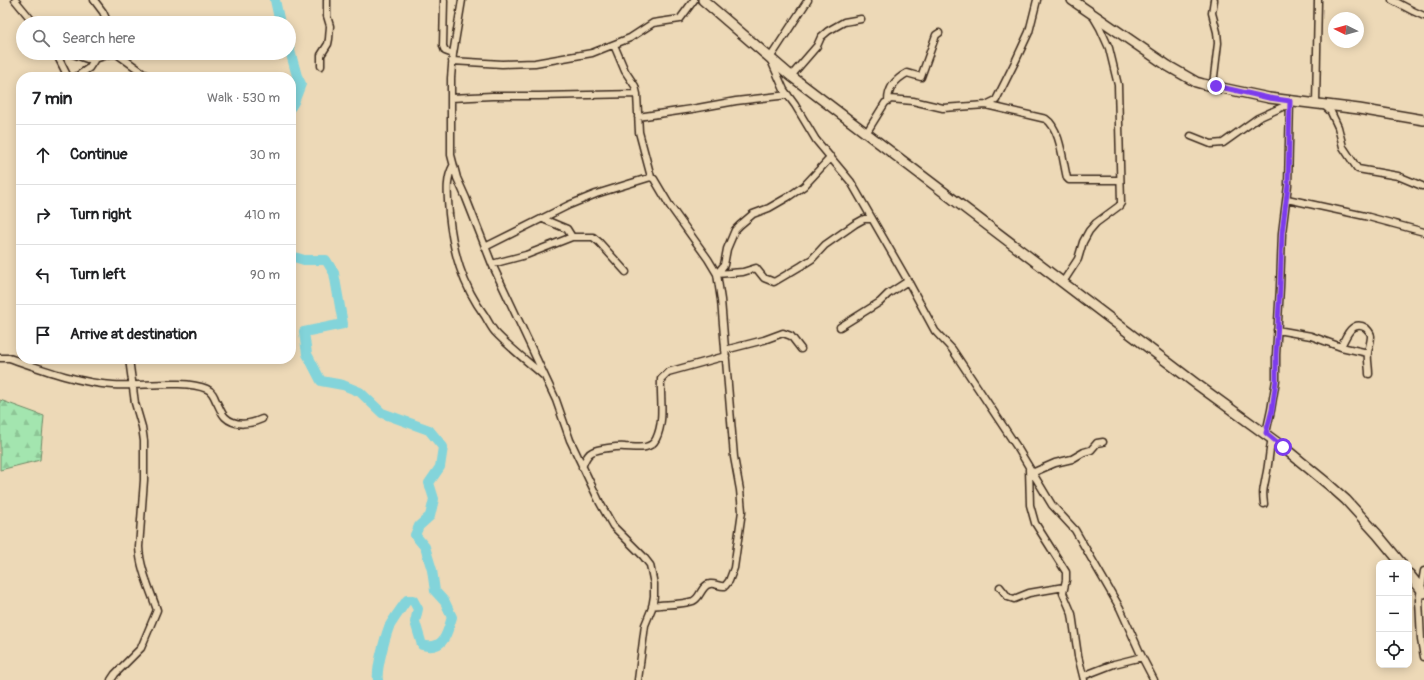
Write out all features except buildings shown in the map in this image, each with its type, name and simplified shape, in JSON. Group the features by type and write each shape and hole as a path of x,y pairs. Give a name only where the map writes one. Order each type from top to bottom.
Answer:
{"street":[{"path":"15,0 28,16"},
{"path":"94,0 105,16"},
{"path":"321,66 320,55 328,44 329,39 330,26 327,16 327,0"},
{"path":"444,0 443,46 445,51 453,54"},
{"path":"462,0 452,61 451,155 453,166 492,264 546,377 582,467 613,526 650,565 654,584 652,606 645,625 638,680"},
{"path":"452,61 502,64 535,63 592,54 630,38 653,23 680,19 694,0"},
{"path":"703,0 791,76 867,132 1209,394 1269,436 1346,500 1399,560"},
{"path":"770,58 808,0"},
{"path":"986,105 996,100 1016,60 1029,32 1037,0"},
{"path":"1072,0 1168,66 1196,82 1290,103 1320,105 1424,120"},
{"path":"1213,85 1218,43 1212,13 1214,0"},
{"path":"1318,0 1320,105"},
{"path":"1392,0 1413,12 1424,16"},
{"path":"1063,282 1078,259 1083,242 1089,231 1096,223 1119,206 1121,199 1118,85 1109,48 1091,13"},
{"path":"791,76 817,46 821,37 828,31 844,22 861,19"},
{"path":"867,132 888,101 888,94 896,79 907,73 920,77 936,35 939,33"},
{"path":"614,45 625,71 635,86 637,94 639,132 650,177 654,179 670,206 717,274 721,300 734,457 742,510 732,575 725,586 710,584 706,586 699,596 692,601 652,606"},
{"path":"770,58 780,81 816,140 851,182 935,331 952,349 1017,447 1052,505 1075,530 1120,608 1154,680"},
{"path":"59,60 65,72"},
{"path":"83,72 89,68 94,60"},
{"path":"125,60 142,72"},
{"path":"451,98 637,94"},
{"path":"638,117 788,94"},
{"path":"888,101 894,99 913,101 943,108 986,105 1046,119 1053,126 1059,141 1067,178 1069,180 1120,180"},
{"path":"1191,136 1211,144 1223,143 1258,118 1290,103"},
{"path":"1264,504 1262,494 1266,477 1269,436 1276,380 1282,233 1287,199 1290,103"},
{"path":"1320,105 1331,112 1338,127 1343,147 1356,168 1398,176 1422,186"},
{"path":"717,274 724,264 727,249 740,225 753,214 769,208 804,186 831,157"},
{"path":"453,166 450,172 447,190 453,245 465,283 474,301 495,331 546,377"},
{"path":"485,247 569,205 596,194 650,177"},
{"path":"1287,199 1365,216 1424,232"},
{"path":"543,219 567,229 572,237"},
{"path":"717,274 743,272 756,268 764,278 774,282 801,266 812,258 825,245 855,224 864,219 872,219"},
{"path":"492,264 526,255 572,237 593,238 599,242 626,272"},
{"path":"840,327 880,302 888,294 908,281"},
{"path":"1341,347 1348,331 1353,327 1358,326 1368,330 1371,336 1368,354 1369,374"},
{"path":"1277,330 1311,336 1341,347 1368,354"},
{"path":"582,467 586,458 592,452 615,447 640,448 649,446 655,441 662,413 663,399 661,379 668,372 695,365 783,333 791,336 800,349"},
{"path":"0,358 9,358 16,360"},
{"path":"28,364 76,379 97,383 112,385 179,384 207,389 211,392 224,416 230,421 239,424 252,423 262,419"},
{"path":"111,680 115,674 142,648 157,610 148,582 141,568 139,547 145,457 142,427 135,403 130,364"},
{"path":"1031,470 1072,459 1091,450 1097,443 1103,442"},
{"path":"1031,470 1030,505 1035,523 1066,572 1064,593 1074,620 1078,656 1083,678 1114,664 1142,657"},
{"path":"1424,571 1419,618 1424,657"},
{"path":"1412,578 1422,591"},
{"path":"1000,587 1008,597 1014,599 1029,594 1064,587"}],"green space":[{"path":"0,400 44,416 40,460 0,470"}],"waterway":[{"path":"275,0 278,16"},
{"path":"293,60 296,72"},
{"path":"296,72 301,84 296,97"},
{"path":"296,258 304,260 326,260 334,273 343,324 304,332 307,354 321,381 343,385 360,392 382,413 429,430 443,447 440,467 429,483 434,499 430,516 419,526 415,535 425,547 432,570 435,591 445,602 452,617 446,635 440,643 435,646 422,645 415,622 418,609 413,600 407,600 389,627 383,646 378,680"}],"route":[{"path":"1216,86 1269,98 1290,101 1288,185 1282,233 1276,380 1272,410 1266,433 1283,447"}]}
